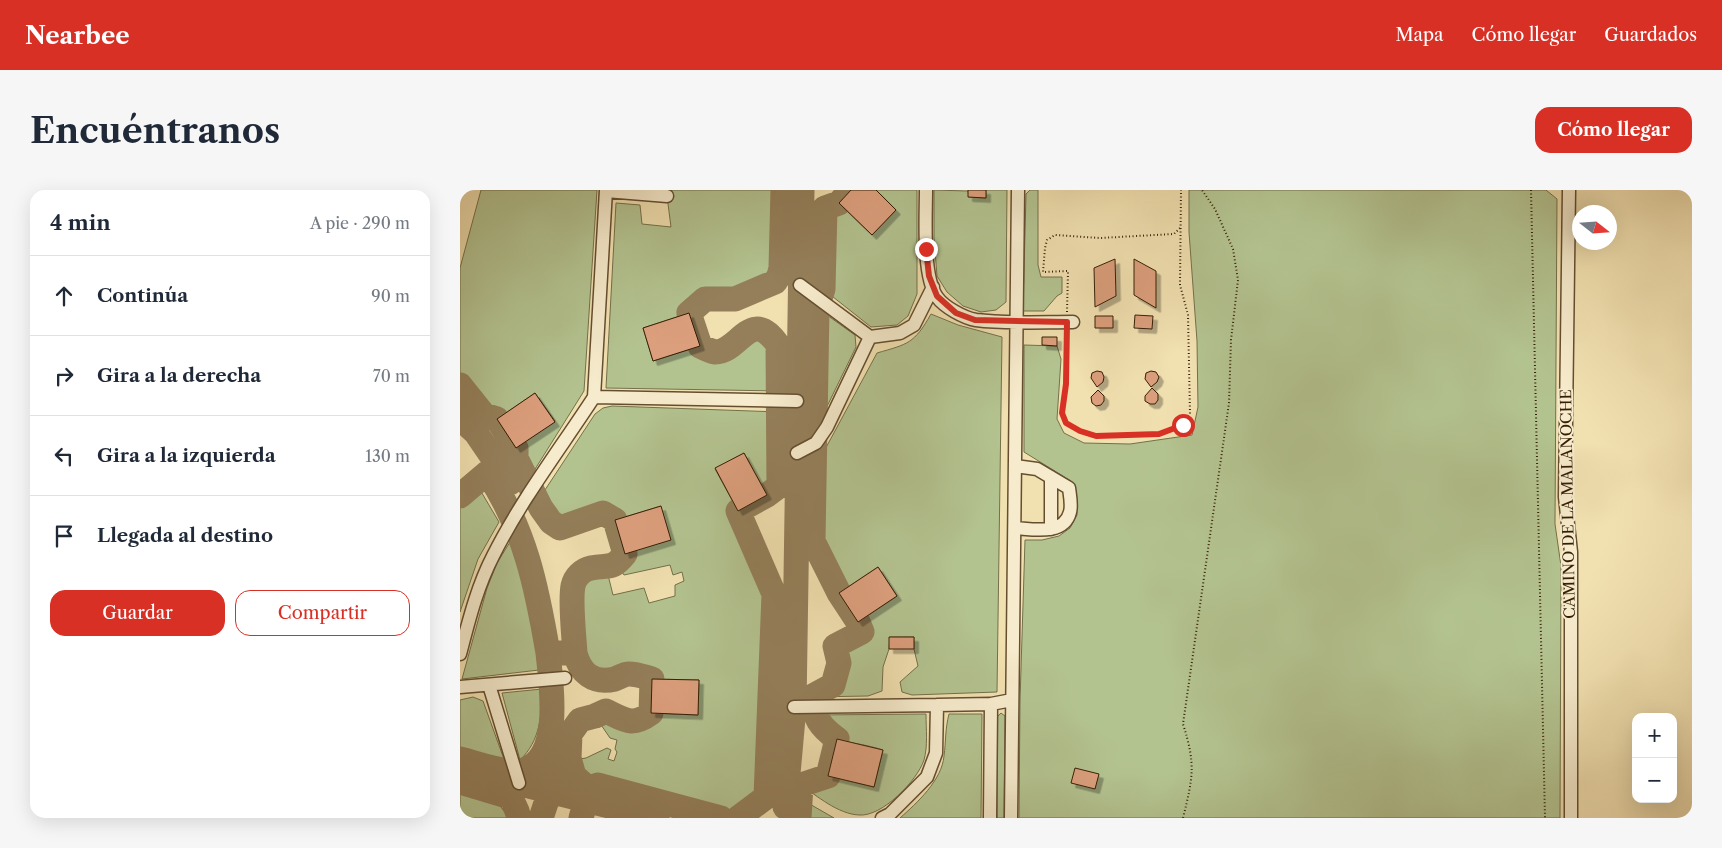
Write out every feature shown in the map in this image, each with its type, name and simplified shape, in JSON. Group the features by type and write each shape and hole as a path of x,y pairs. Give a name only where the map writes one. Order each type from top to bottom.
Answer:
{"lane":[{"path":"926,190 926,249 929,276 937,296 956,313 975,320 1070,322"},
{"path":"1011,818 1018,190"},
{"path":"1569,190 1565,498 1571,552 1571,818"},
{"path":"460,654 476,595 493,556 523,505 594,397 606,191 667,196"},
{"path":"800,285 870,337 900,333 914,325 933,287"},
{"path":"797,453 816,443 827,427 870,337"},
{"path":"594,397 798,401"},
{"path":"1014,528 1055,529 1066,522 1071,510 1069,488 1036,469 1015,466"},
{"path":"1051,477 1051,529"},
{"path":"460,687 565,678"},
{"path":"489,685 519,783"},
{"path":"794,707 990,704 1012,700"},
{"path":"990,704 990,818"},
{"path":"882,818 890,814 927,777 936,753 937,705"}],"path":[{"path":"1181,227 1174,234 1100,238 1055,235 1047,240 1043,272 1068,271 1070,322 1062,413 1066,423 1080,431 1096,436 1159,434 1183,425 1190,414 1188,315 1180,285 1182,190"},
{"path":"1183,818 1192,784 1193,763 1190,745 1183,724 1229,402 1231,340 1238,280 1233,249 1215,209 1202,190"},
{"path":"1531,190 1545,818"}],"green space":[{"path":"481,190 597,190 584,391 527,482 516,458 516,448 555,421 535,393 497,419 484,415 460,385 460,268"},
{"path":"646,190 783,190 781,268 775,282 735,299 705,299 689,313 643,328 653,361 700,346 716,352 733,345 746,332 762,331 772,337 778,345 779,391 606,388 616,203 640,205 642,224 671,227 667,196"},
{"path":"876,190 917,190 917,294 908,316 897,325 871,327 823,289 825,208 839,203 872,235 896,210"},
{"path":"934,190 968,191 969,197 986,198 986,190 1007,190 1006,302 996,310 981,312 963,306 947,292 937,276 934,237"},
{"path":"1030,190 1038,190 1038,265 1041,277 1062,277 1062,293 1044,311 1023,311 1026,194"},
{"path":"1189,190 1546,190 1557,199 1555,524 1561,566 1560,818 1019,818 1020,701 1025,540 1042,540 1059,536 1070,528 1077,515 1076,493 1071,481 1024,452 1024,345 1057,346 1061,359 1057,419 1064,433 1084,443 1130,444 1192,435 1198,407 1197,341 1189,232"},
{"path":"817,308 855,335 856,347 816,429"},
{"path":"931,314 958,325 1002,337 997,692 912,695 902,692 900,682 918,666 914,649 914,637 890,637 889,649 883,667 882,691 868,696 811,697 833,685 839,663 835,646 862,632 858,622 897,596 878,567 839,593 813,541 815,468 877,353 903,345 915,337"},
{"path":"612,406 779,412 779,486 767,495 744,453 715,469 738,511 774,594 766,797 738,818 721,818 598,785 582,772 579,759 586,758 607,748 611,750 608,759 614,761 617,752 615,749 617,740 610,738 595,716 606,711 626,721 641,721 651,713 698,715 699,680 652,679 628,674 613,679 600,680 586,675 577,664 573,586 578,575 590,568 606,567 613,595 644,588 649,603 675,596 675,585 684,581 682,572 673,575 670,565 624,575 617,564 661,506 615,520 603,513 560,528 548,518 544,510 541,496 595,414 603,408"},
{"path":"476,483 499,522 478,559 460,612 460,496"},
{"path":"510,542 533,612 539,670 462,679 487,588 497,563"},
{"path":"542,689 540,718 536,736 527,753 520,760 502,693"},
{"path":"473,697 483,701 505,762 460,749 460,700"},
{"path":"1001,713 1005,716 1004,818 997,818 997,717"},
{"path":"926,714 926,749 920,768 898,796 878,810 868,814 851,814 828,804 801,785 828,776 874,787 883,750 837,738 822,726 814,715"},
{"path":"949,714 982,714 981,818 900,818 921,798 939,774 944,756"},
{"path":"460,791 488,798 500,806 508,818 460,818"},
{"path":"801,799 834,818 799,818"}],"building":[{"path":"851,190 876,190 896,210 872,235 839,203"},
{"path":"968,190 986,190 986,198 968,197"},
{"path":"1115,259 1116,296 1095,307 1094,268"},
{"path":"1134,259 1156,271 1156,308 1134,295"},
{"path":"689,313 700,346 653,361 643,328"},
{"path":"1135,315 1153,316 1152,329 1134,328"},
{"path":"1095,316 1113,316 1113,328 1095,328"},
{"path":"1042,337 1057,337 1057,346 1042,345"},
{"path":"1102,372 1104,377 1103,382 1097,387 1091,378 1092,373"},
{"path":"1156,372 1159,377 1157,382 1151,387 1145,379 1146,373"},
{"path":"1152,388 1158,394 1158,400 1155,404 1145,401 1145,396"},
{"path":"1098,390 1104,396 1104,401 1101,405 1096,406 1092,403 1091,397"},
{"path":"535,393 555,422 516,448 497,419"},
{"path":"744,453 767,495 738,511 715,468"},
{"path":"661,506 671,540 625,554 615,520"},
{"path":"878,567 897,596 858,622 839,593"},
{"path":"889,637 914,637 914,649 889,649"},
{"path":"652,679 699,680 698,715 651,713"},
{"path":"837,739 883,750 874,787 828,776"},
{"path":"1075,768 1099,774 1095,789 1071,783"}],"taxiway":[{"path":"738,818 766,797 774,594 738,511 779,486 778,345 769,334 760,329 745,334 723,350 711,351 700,346 689,313 705,299 735,299 775,282 781,268 783,190"},
{"path":"785,807 794,707 802,190"},
{"path":"799,818 801,785 828,776 837,739 819,721 814,711 811,697 833,685 839,663 835,646 862,632 858,622 839,593 813,541 817,308 823,289 825,208 839,203 851,190"},
{"path":"460,385 484,415 497,419 516,448 516,458 541,508 551,522 560,528 603,513 615,520 625,554 613,565 585,570 577,577 573,586 572,619 575,653 548,653 528,559 511,515 487,473 460,496"},
{"path":"460,418 476,433 510,483"},
{"path":"460,759 509,771 524,770 536,762 545,750 550,735 552,718 548,653 575,653 584,671 600,680 615,679 629,674 652,679 651,713 639,720 628,721 606,711 580,720 570,734 569,758 574,776 589,789 581,818"},
{"path":"541,818 550,791 561,738"},
{"path":"497,778 657,818"},
{"path":"460,782 507,796 515,806 519,818"},
{"path":"585,804 589,789 598,785 721,818"}],"route":[{"path":"926,249 929,276 937,296 956,313 975,320 1067,322 1066,384 1062,413 1066,423 1080,431 1096,436 1159,434 1183,425"}]}
